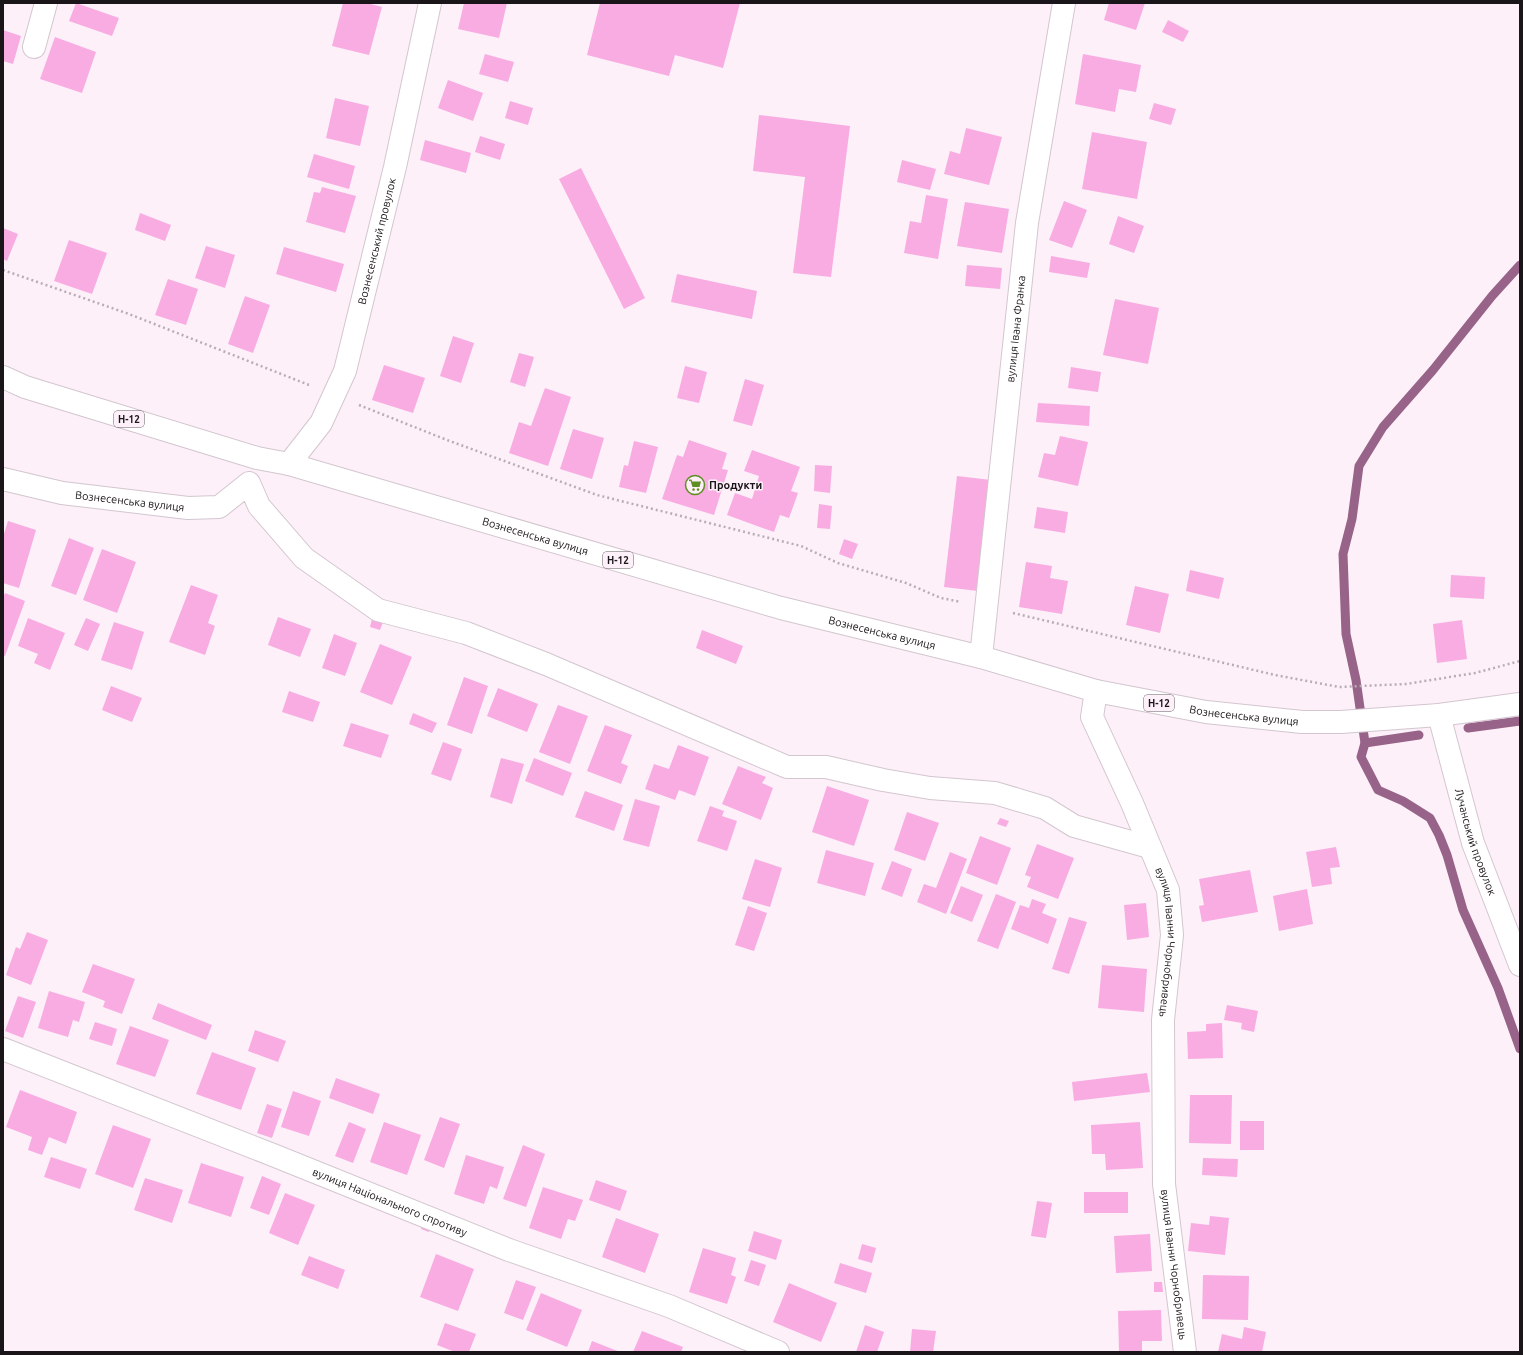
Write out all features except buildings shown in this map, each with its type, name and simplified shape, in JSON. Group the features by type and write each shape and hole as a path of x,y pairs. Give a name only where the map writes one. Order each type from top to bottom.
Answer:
{"street":[{"path":"34,47 46,3"},
{"name":"Вознесенський провулок","path":"289,464 322,422 345,371 395,167 430,3"},
{"name":"вулиця Івана Франка","path":"981,657 1027,223 1064,3"},
{"name":"Вознесенська вулиця","path":"3,378 25,387 257,458 289,464 781,608 981,657 1096,691 1206,712 1302,722 1341,722 1439,715 1520,704"},
{"path":"257,458 249,483 259,506 304,558 378,610 466,633 546,664 787,767 826,767 883,780 930,788 995,793 1045,808 1074,826 1149,847"},
{"name":"Вознесенська вулиця","path":"3,479 62,493 188,508 219,507 249,483"},
{"name":"вулиця Іванни Чорнобривець","path":"1096,691 1092,717 1132,803 1168,890 1172,935 1163,1020 1164,1184 1186,1352"},
{"name":"Лучанський провулок","path":"1439,715 1473,843 1520,965"},
{"name":"вулиця Національного спротиву","path":"3,1049 509,1250 669,1306 778,1352"}],"path":[{"path":"3,270 128,314 447,440 597,495 801,546 838,563 906,583 942,598 1275,676 1339,687 1406,684 1475,673 1520,661"}],"waterway":[{"path":"1520,265 1492,296 1433,370 1383,427 1359,466 1352,519 1343,554 1346,634 1356,680 1365,743 1361,757 1378,790 1403,801 1430,818 1447,855 1463,910 1498,988 1520,1049"},
{"path":"1468,728 1520,721"},
{"path":"1365,743 1419,735"}],"place":[{"name":"Продукти","path":"695,485"}]}
